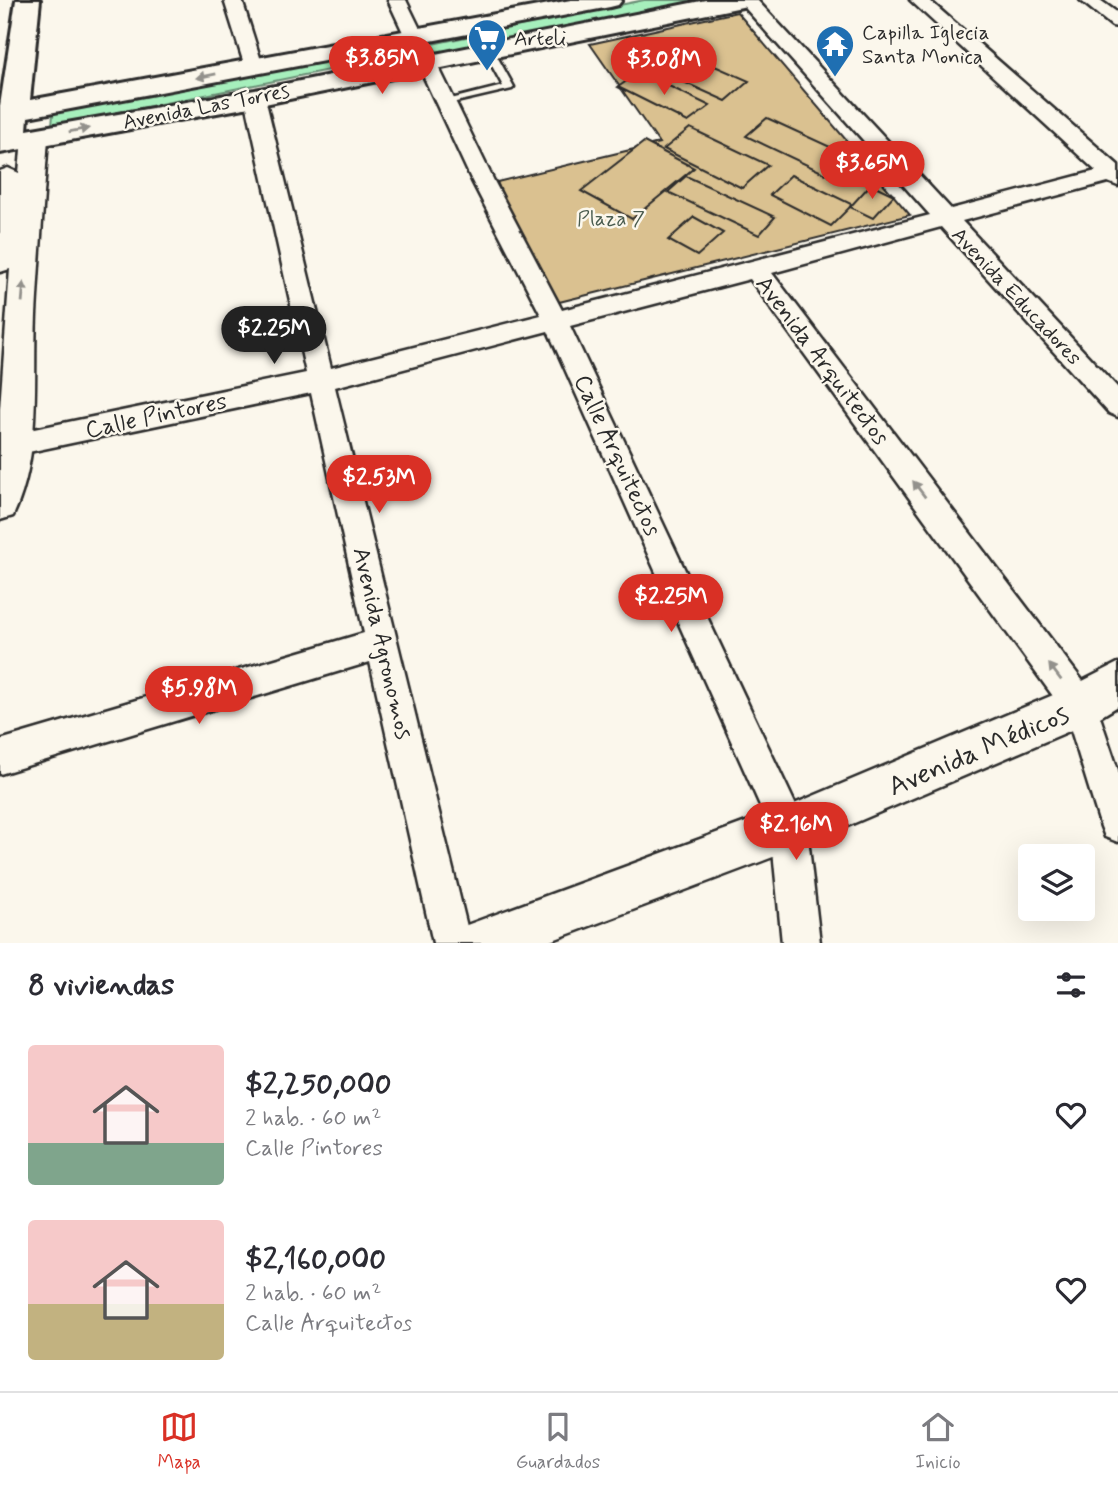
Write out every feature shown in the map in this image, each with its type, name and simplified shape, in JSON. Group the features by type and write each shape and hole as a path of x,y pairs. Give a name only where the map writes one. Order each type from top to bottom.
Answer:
{"main road":[{"path":"12,144 18,111 28,0"},
{"path":"18,111 50,0"},
{"name":"Avenida Las Torres","path":"18,111 573,3 610,0"},
{"name":"Avenida Las Torres","path":"12,144 744,0"}],"street":[{"path":"233,0 254,67"},
{"path":"397,0 412,36 556,321"},
{"name":"Avenida Educadores","path":"744,0 1118,406"},
{"path":"919,0 1116,175"},
{"path":"1088,0 1118,22"},
{"name":"Avenida Agronomos","path":"255,98 323,380 452,943"},
{"path":"0,262 12,144"},
{"path":"0,505 21,313 12,144"},
{"path":"756,269 1116,175"},
{"name":"Avenida Arquitectos","path":"556,321 756,269 1080,705 1118,824"},
{"name":"Calle Pintores","path":"7,446 323,380 556,321"},
{"name":"Calle Arquitectos","path":"556,321 789,829 801,943"},
{"path":"0,757 383,643"},
{"name":"Avenida Médicos","path":"481,943 789,829 1080,705 1118,683"}],"lane":[{"path":"446,103 509,87 489,51"}],"green space":[{"path":"644,0 713,0 437,52 432,44"},
{"path":"402,44 407,54 52,126 53,113"}],"building":[{"path":"737,12 910,215 547,305 497,182 659,143 590,44"},
{"path":"644,35 749,81 726,101 619,53"},
{"path":"640,72 710,106 688,122 618,87"},
{"path":"767,118 865,163 845,183 746,136"},
{"path":"690,128 768,165 742,188 664,149"},
{"path":"644,142 694,168 632,219 581,191"},
{"path":"791,175 851,204 850,207 831,226 770,195"},
{"path":"686,176 775,217 759,235 668,192"},
{"path":"871,184 894,195 873,218 850,207"},
{"path":"694,217 723,233 697,256 668,240"}],"place":[{"name":"Arteli","path":"487,72"},
{"name":"Capilla Iglecia Santa Monica","path":"835,78"}],"park label":[{"name":"Plaza 7","path":"611,218"}]}
